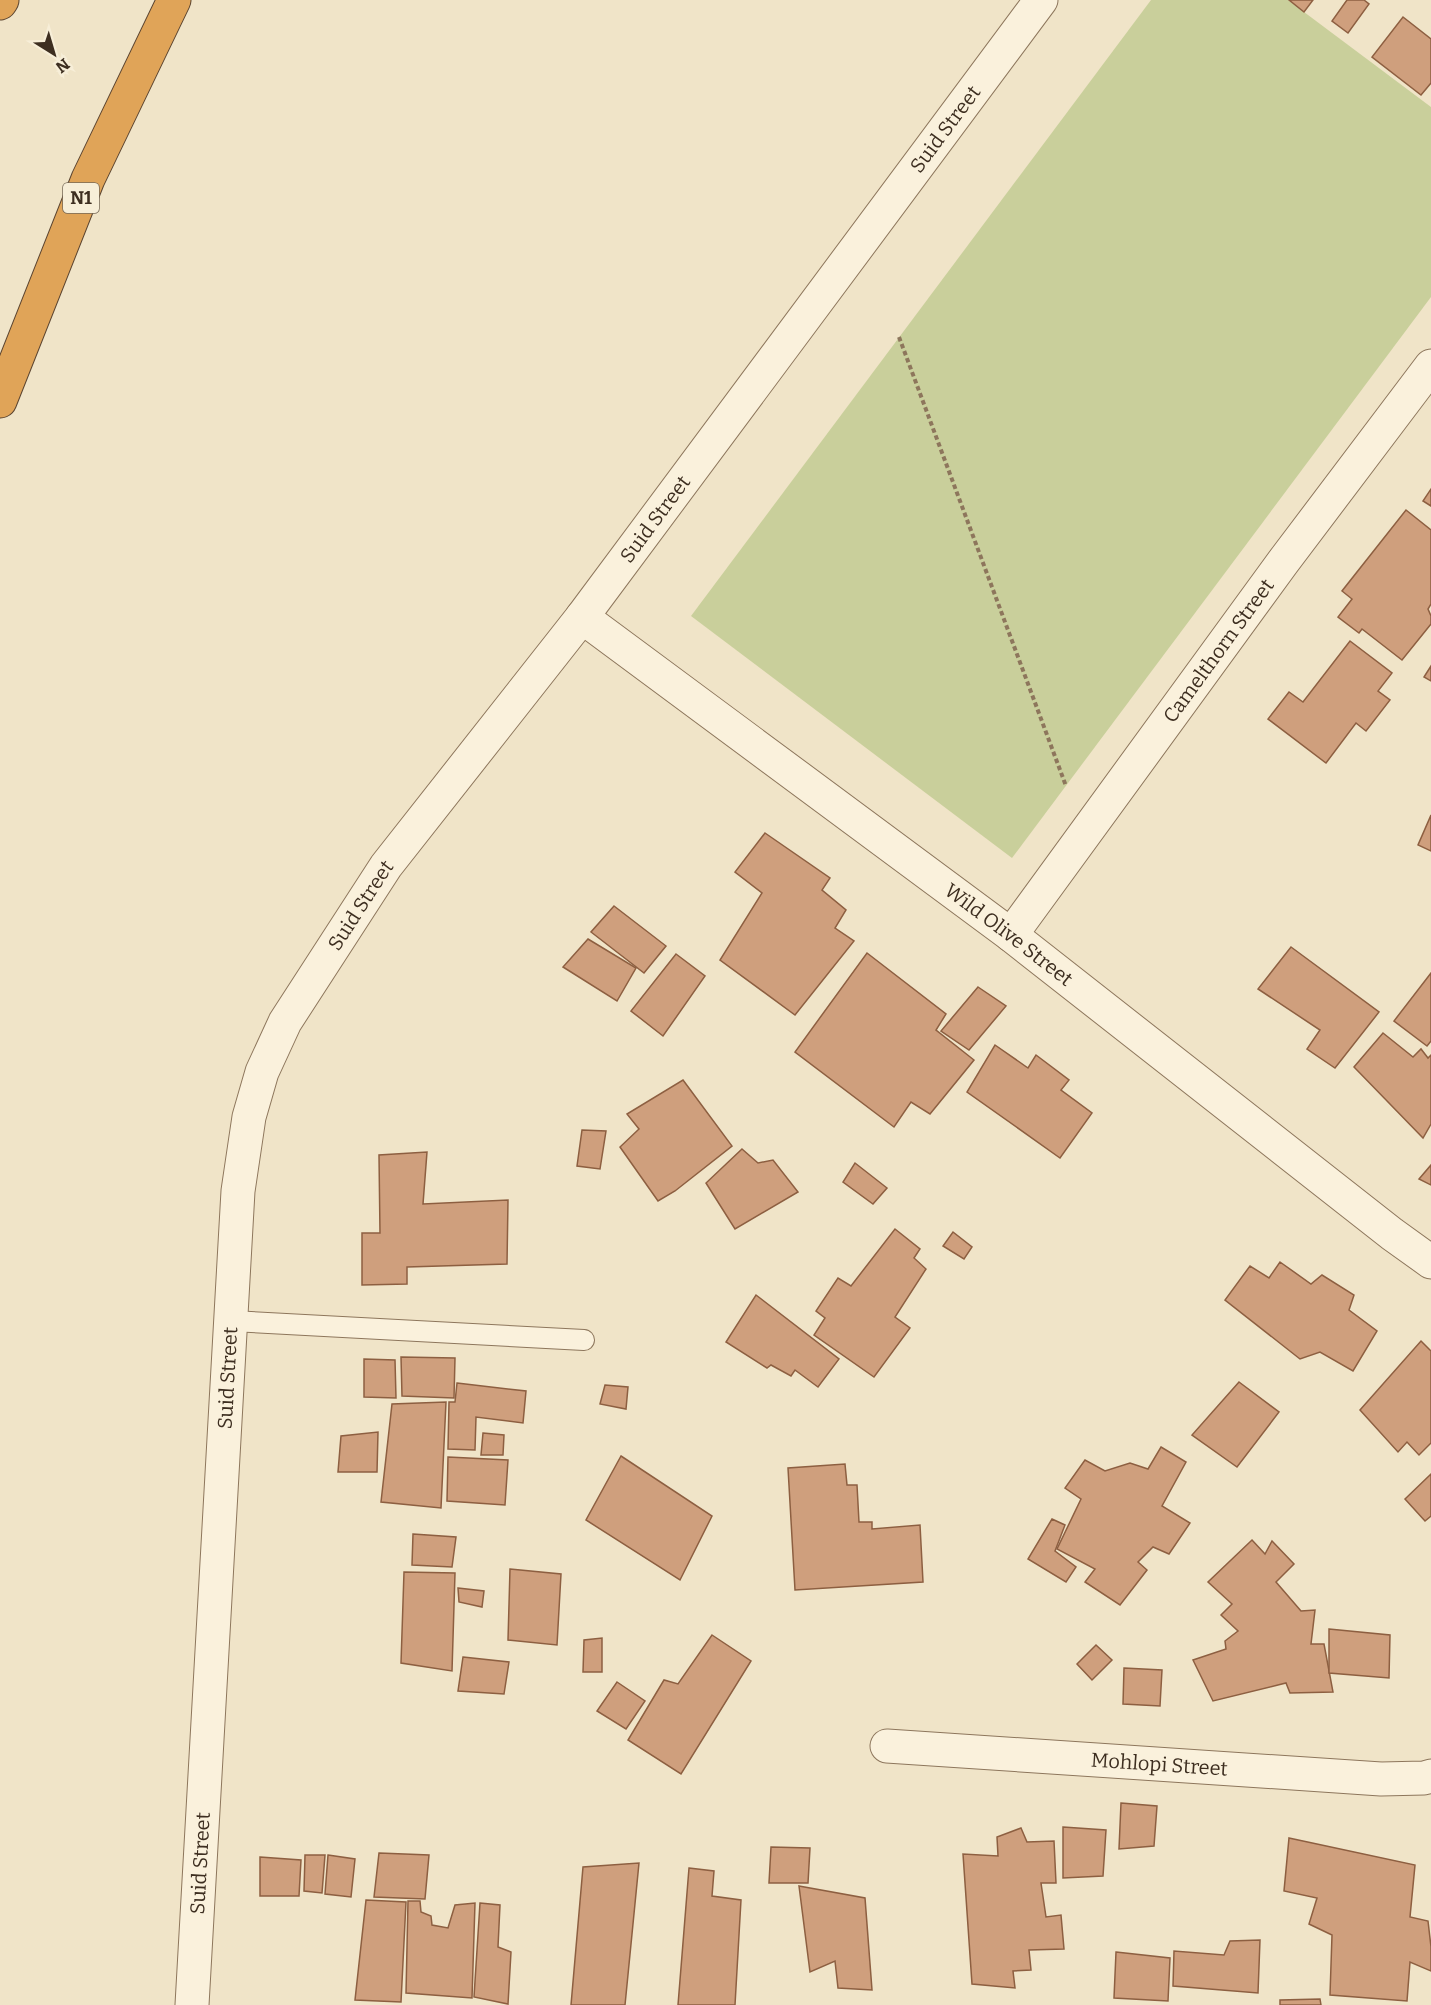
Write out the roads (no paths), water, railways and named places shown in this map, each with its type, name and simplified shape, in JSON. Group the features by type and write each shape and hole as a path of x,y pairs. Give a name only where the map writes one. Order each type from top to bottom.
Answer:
{"highway":[{"name":"N1","path":"0,401 88,179 174,0"}],"street":[{"name":"Suid Street","path":"192,2005 238,1191 249,1117 262,1072 285,1022 386,866 582,617 1041,0"},
{"name":"Camelthorn Street","path":"1011,935 1283,562 1431,366"},
{"name":"Wild Olive Street","path":"582,617 1011,935 1392,1234 1431,1262"},
{"name":"Mohlopi Street","path":"887,1746 1381,1779 1431,1776"}],"lane":[{"path":"231,1321 584,1340"}]}
